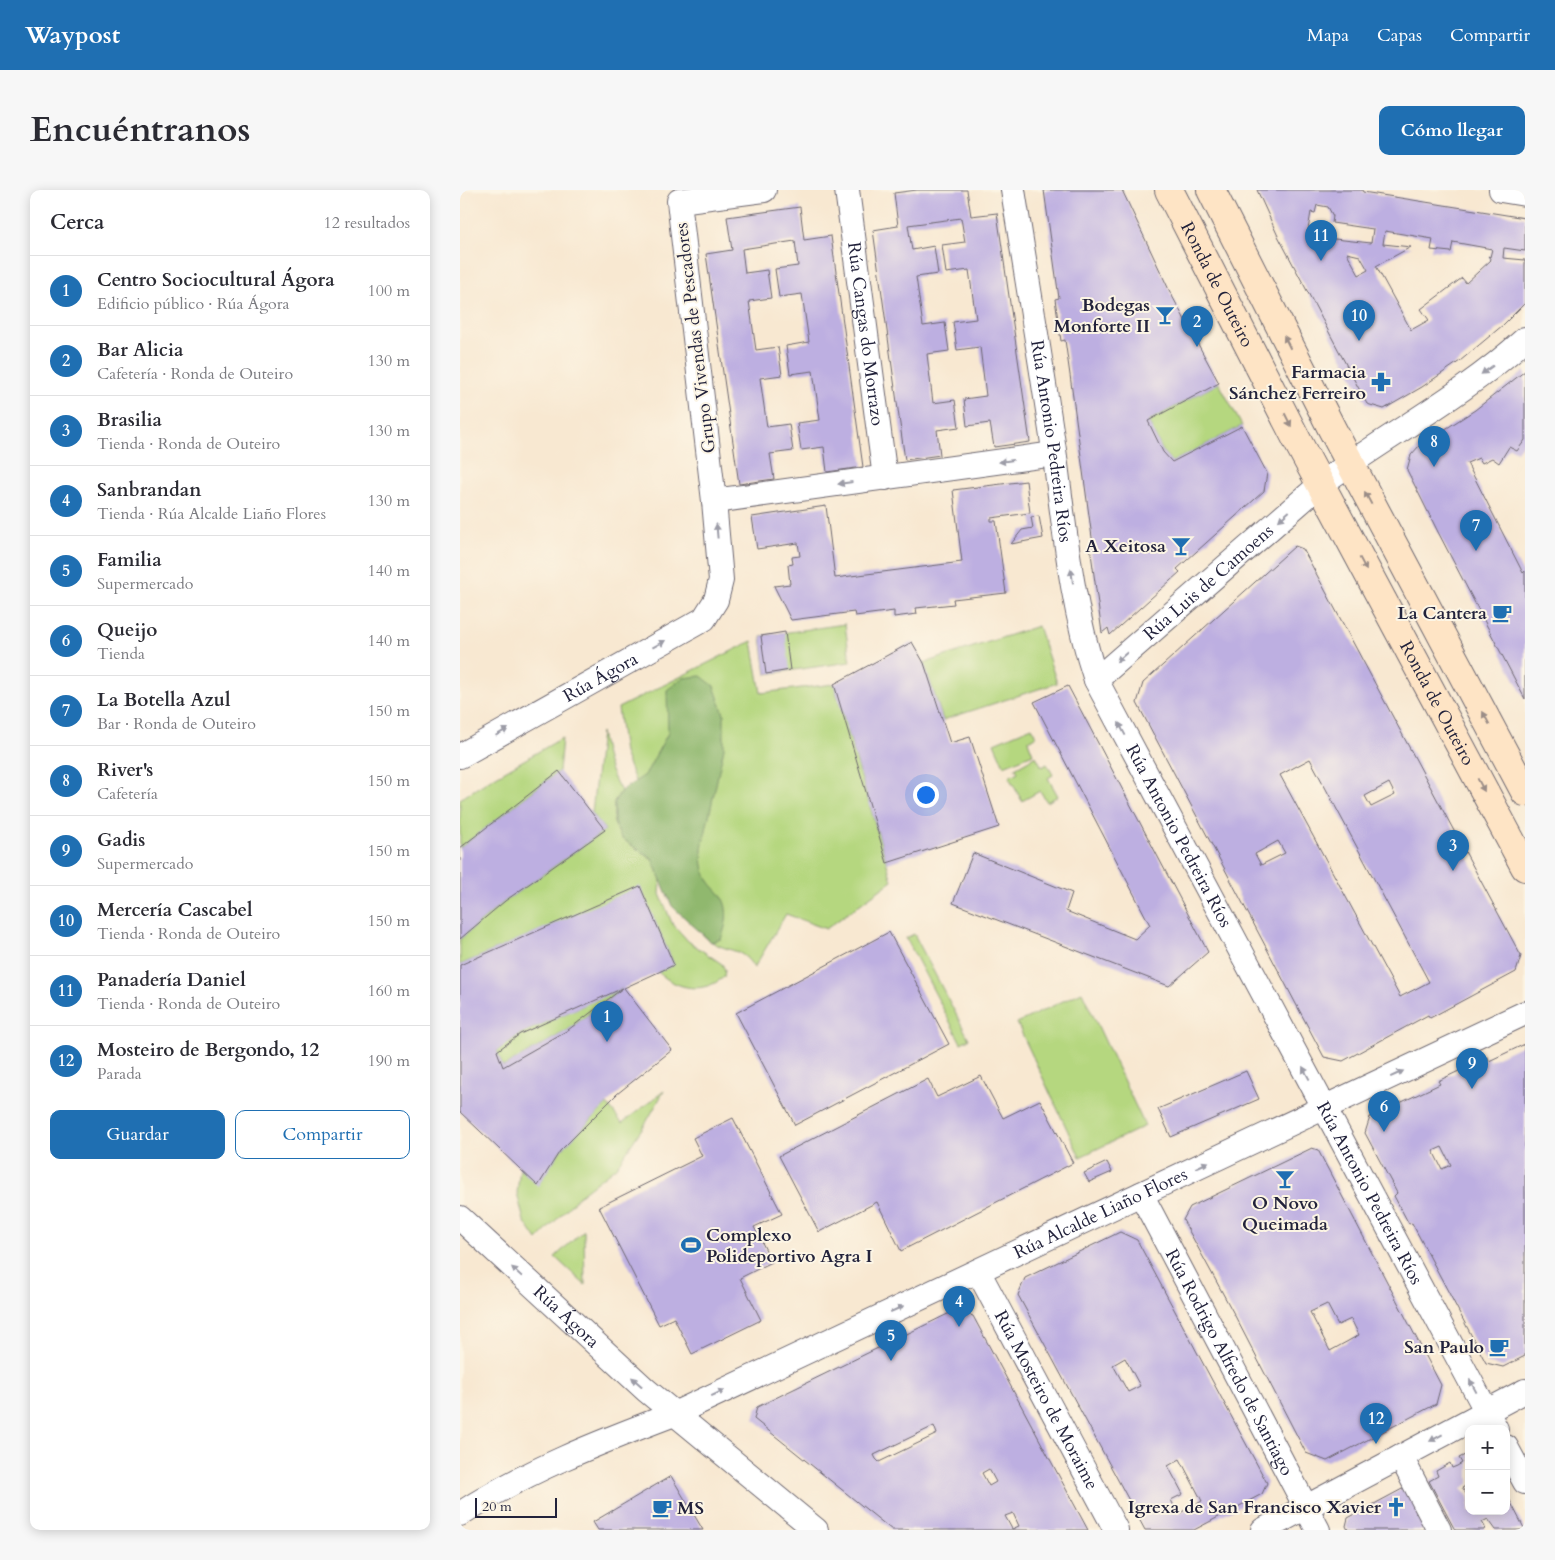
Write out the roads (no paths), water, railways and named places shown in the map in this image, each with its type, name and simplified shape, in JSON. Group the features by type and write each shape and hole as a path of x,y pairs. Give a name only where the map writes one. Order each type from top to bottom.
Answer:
{"main road":[{"name":"Ronda de Outeiro","path":"1170,190 1321,484 1525,867"},
{"name":"Ronda de Outeiro","path":"1211,190 1350,463 1525,792"}],"street":[{"name":"Grupo Vivendas de Pescadores","path":"721,580 714,501 679,201 764,190"},
{"name":"Rúa Cangas do Morrazo","path":"847,190 885,478"},
{"name":"Rúa Antonio Pedreira Ríos","path":"1013,190 1076,608 1085,647 1096,680 1492,1420"},
{"path":"1500,190 1525,194"},
{"path":"1321,484 1460,390 1505,358 1525,339"},
{"path":"714,501 1054,454"},
{"name":"Rúa Luis de Camoens","path":"1096,680 1321,484"},
{"name":"Rúa Ágora","path":"460,756 704,619 716,600 721,580"},
{"name":"Rúa Alcalde Liaño Flores","path":"460,1514 531,1472 674,1414 1525,1013"},
{"name":"Rúa Rodrigo Alfredo de Santiago","path":"1141,1194 1318,1530"},
{"name":"Rúa Ágora","path":"460,1218 674,1414 816,1530"},
{"name":"Rúa Mosteiro de Moraime","path":"978,1271 1116,1530"},
{"path":"1263,1530 1401,1457 1492,1420 1525,1391"},
{"path":"1510,1454 1525,1482"},
{"path":"1401,1457 1439,1530"}],"place":[{"name":"Panadería Daniel","path":"1321,261"},
{"name":"Bodegas Monforte II","path":"1165,315"},
{"name":"Mercería Cascabel","path":"1359,341"},
{"name":"Bar Alicia","path":"1197,347"},
{"name":"Farmacia Sánchez Ferreiro","path":"1381,382"},
{"name":"River's","path":"1434,467"},
{"name":"A Xeitosa","path":"1181,546"},
{"name":"La Botella Azul","path":"1476,551"},
{"name":"La Cantera","path":"1502,613"},
{"name":"Brasilia","path":"1453,871"},
{"name":"Centro Sociocultural Ágora","path":"607,1042"},
{"name":"Gadis","path":"1472,1089"},
{"name":"Queijo","path":"1384,1132"},
{"name":"O Novo Queimada","path":"1285,1179"},
{"name":"Complexo Polideportivo Agra I","path":"691,1245"},
{"name":"Sanbrandan","path":"959,1327"},
{"name":"San Paulo","path":"1499,1347"},
{"name":"Familia","path":"891,1361"},
{"name":"Mosteiro de Bergondo, 12","path":"1376,1444"},
{"name":"Igrexa de San Francisco Xavier","path":"1396,1507"},
{"name":"MS","path":"662,1508"}]}
